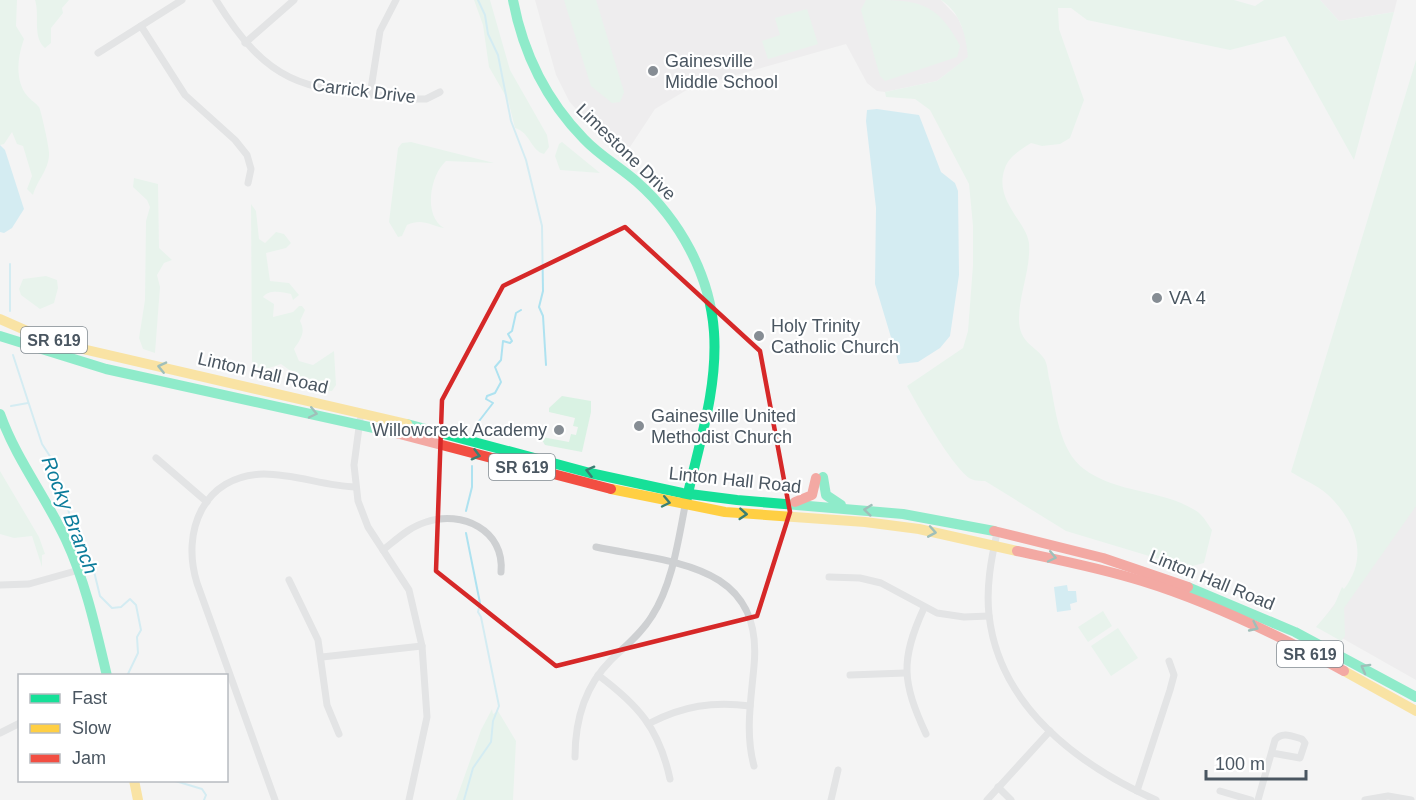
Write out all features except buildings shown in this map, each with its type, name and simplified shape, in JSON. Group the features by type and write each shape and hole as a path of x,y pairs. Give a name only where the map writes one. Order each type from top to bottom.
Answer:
{"main road":[{"name":"Limestone Drive","path":"513,0 521,36 550,99 585,140 654,198 674,222 697,263 711,310 715,355 710,393 686,506"},
{"name":"Linton Hall Road","path":"0,319 57,341 99,352 360,418 688,494 907,515 1112,560 1177,582 1332,650 1416,697"},
{"name":"Linton Hall Road","path":"0,336 106,369 360,418 566,478 686,506 725,512 865,522 919,529 1091,567 1169,591 1324,660 1416,711"},
{"path":"0,414 11,441 66,538 79,570 107,674"},
{"path":"790,504 811,496 819,478 827,497 846,508"},
{"path":"134,782 138,800"}],"street":[{"path":"98,52 182,0"},
{"name":"Carrick Drive","path":"216,0 244,42 273,70 294,81 316,88 416,99 426,99 440,92"},
{"path":"244,42 294,0"},
{"path":"370,94 380,31 396,0"},
{"path":"141,26 185,95 235,140 247,155 251,169 248,183"},
{"path":"360,418 354,465 355,487 362,514 409,590 422,646 427,717 409,800"},
{"path":"156,458 207,502"},
{"path":"275,800 191,565 192,532 207,502 228,484 258,474 355,487"},
{"path":"575,757 580,708 598,675 637,636 653,615 665,590 686,506"},
{"path":"383,550 407,531 424,522 443,518 458,519 478,527 494,540 501,552 501,572"},
{"path":"997,533 989,571 989,616 996,646 1009,678 1028,708 1050,731 1089,763 1156,800"},
{"path":"596,547 693,567 718,578 734,590 747,609 754,630 756,648 749,741 754,766"},
{"path":"0,585 29,584 79,570"},
{"path":"829,577 860,578 881,583 924,608 951,616 989,616"},
{"path":"289,580 315,631 322,657 327,705 339,734"},
{"path":"924,608 909,645 905,673 909,694 927,734"},
{"path":"322,657 422,646"},
{"path":"1137,791 1172,683 1173,669 1169,661"},
{"path":"850,675 905,673"},
{"path":"598,675 631,702 650,723 664,756 670,779"},
{"path":"650,723 693,705 719,703 750,706"},
{"path":"0,733 18,724"},
{"path":"987,800 1050,731"},
{"path":"1258,800 1275,740 1281,735 1302,739 1305,743 1300,758 1272,753"},
{"path":"831,800 838,770"},
{"path":"998,788 1011,800"},
{"path":"1220,791 1251,800"},
{"path":"1365,800 1388,796 1411,800"}],"highlighted area":[{"path":"625,227 760,351 790,512 757,616 556,666 436,571 442,400 503,286"}],"shaded area":[{"name":"Gainesville Middle School","path":"535,0 941,0 958,18 965,34 969,57 937,81 885,92 877,91 867,83 846,44 690,88 655,109 628,150 589,124 569,101 556,75"},
{"path":"1320,0 1397,0 1394,12 1339,21"},
{"path":"1416,494 1416,680 1319,625"}],"green space":[{"path":"0,0 17,0 16,26 24,39 19,59 20,80 25,93 39,107 49,149 47,164 33,195 27,189 32,176 23,146 17,144 12,132 4,144 0,145"},
{"path":"35,0 69,0 62,8 63,13 51,28 51,43 45,48 37,32"},
{"path":"474,0 490,0 510,70 547,135 549,147 544,154 536,149 524,133 515,128 508,100 489,67 483,25"},
{"path":"564,0 596,0 624,92 620,102 612,103 591,86"},
{"path":"866,0 911,2 933,11 942,19 960,46 957,57 885,81 880,76 861,10"},
{"path":"941,0 1234,0 1255,6 1264,0 1320,0 1339,21 1394,12 1354,160 1285,36 1230,50 1087,20 1071,8 1058,8 1059,29 1084,100 1070,138 1060,144 1042,146 1031,143 1013,156 1005,168 1002,180 1003,190 1029,243 1019,319 1020,327 1025,339 1045,360 1060,429 1076,461 1084,469 1111,483 1170,499 1198,512 1212,530 1204,563 1192,566 1159,559 1066,531 985,481 971,479 946,451 907,386 963,348 968,331 973,265 973,226 969,184 930,110 915,99 886,97 885,92 937,81 968,57 966,41 958,18"},
{"path":"807,9 818,44 768,59 762,41 780,35 775,18"},
{"path":"1416,60 1416,506 1344,608 1345,636 1341,641 1316,627 1334,606 1342,587 1344,589 1352,577 1356,564 1356,539 1352,527 1337,504 1327,494 1291,472"},
{"path":"411,142 494,163 446,161 436,176 431,195 433,214 444,228 421,222 412,223 407,225 402,236 398,237 389,222 398,148 402,143"},
{"path":"562,142 600,173 560,170 555,156"},
{"path":"134,178 158,184 159,248 172,260 164,263 157,275 160,287 155,353 143,349 139,338 145,300 146,221 150,207 147,200 133,187"},
{"path":"251,204 256,211 259,239 265,243 276,232 284,234 291,243 286,248 266,253 270,281 289,283 299,295 293,300 291,294 280,292 272,292 263,297 274,304 273,317 293,312 299,306 305,310 300,321 303,329 302,335 294,349 299,361 313,365 334,351 336,385 332,391 323,391 316,380 299,377 281,364 263,370 252,364"},
{"path":"46,276 57,280 58,288 54,303 40,309 21,295 19,289 23,279"},
{"path":"562,396 591,401 591,412 582,452 545,445 542,440 542,437 569,442 571,434 576,435 578,427 573,426 575,418 549,412 549,408"},
{"path":"0,471 39,537 45,554 42,555 42,567 32,536 14,538 0,534"},
{"path":"1103,611 1112,626 1088,642 1078,627"},
{"path":"1118,628 1138,658 1111,676 1091,646"},
{"path":"492,709 493,714 498,711 516,741 513,800 456,800 481,730"}],"water":[{"path":"877,109 919,115 941,172 955,183 958,191 959,275 950,336 940,348 918,362 899,364 875,284 876,208 866,121 867,110"},
{"path":"0,145 5,150 24,209 12,228 4,233 0,232"},
{"path":"1067,585 1068,591 1076,591 1077,602 1070,604 1071,610 1057,612 1054,587"}],"waterway":[{"path":"478,0 485,15 488,34 498,55 511,121 526,160 542,226 543,291 539,307 543,316 546,365"},
{"name":"Rocky Branch","path":"10,264 10,311"},
{"path":"475,433 476,425 493,403 486,399 487,396 495,393 501,382 495,367 501,360 503,341 510,343 512,341 508,334 512,331 516,313 521,310"},
{"name":"Rocky Branch","path":"13,355 42,444 55,464 76,537 90,555 100,596 112,608 121,607 130,599 136,605 141,630 137,637 138,653 128,674"},
{"path":"11,406 28,403"},
{"path":"466,511 472,487 472,466"},
{"path":"464,800 473,768 491,742 493,721 499,706 481,617 478,612 480,603 466,533"},
{"name":"Rocky Branch","path":"179,782 202,789 206,795 204,800"}],"traffic: fast":[{"path":"513,0 517,20 530,57 559,109 590,145 637,182 667,213 690,250 706,290 714,332 713,375 706,418 686,502"},
{"path":"0,336 106,369 392,432"},
{"path":"0,414 14,447 58,524 73,556 90,607 107,674"},
{"path":"407,424 590,473 682,493 903,514 994,531"},
{"path":"823,477 826,495 841,505"},
{"path":"1188,587 1295,632 1416,697"}],"traffic: slow":[{"path":"0,319 34,334 87,350 407,424"},
{"path":"611,489 725,512 865,522 919,529 1017,551"},
{"path":"1344,671 1416,711"},
{"path":"134,782 138,800"}],"traffic: jam":[{"path":"392,432 611,489"},
{"path":"795,502 812,495 816,478"},
{"path":"994,531 1103,558 1188,587"},
{"path":"1017,551 1111,572 1194,599 1245,621 1344,671"}],"place":[{"name":"Gainesville Middle School","path":"653,71"},
{"name":"VA 4","path":"1157,298"},
{"name":"Holy Trinity Catholic Church","path":"759,336"},
{"name":"Gainesville United Methodist Church","path":"639,426"},
{"name":"Willowcreek Academy","path":"559,430"}]}
